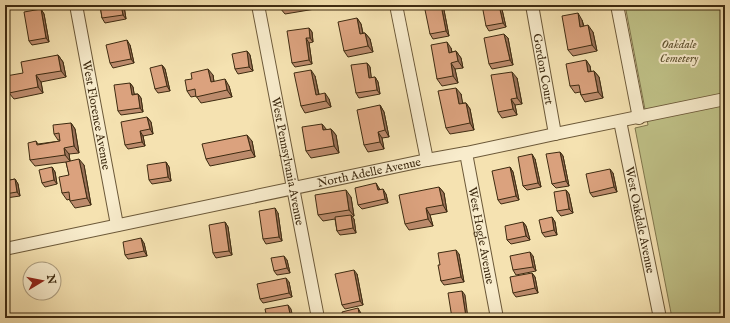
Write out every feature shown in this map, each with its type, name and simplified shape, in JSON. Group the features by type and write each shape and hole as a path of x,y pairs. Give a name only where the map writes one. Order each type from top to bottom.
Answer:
{"street":[{"name":"West Florence Avenue","path":"76,5 117,225"},
{"name":"West Pennsylvania Avenue","path":"258,5 318,318"},
{"path":"396,5 427,160"},
{"name":"Gordon Court","path":"532,5 555,134"},
{"path":"617,5 639,118"},
{"name":"North Adelle Avenue","path":"5,249 725,99"},
{"name":"West Oakdale Avenue","path":"620,121 660,318"},
{"name":"West Hogle Avenue","path":"466,153 497,318"}],"green space":[{"name":"Oakdale Cemetery","path":"625,5 725,5 725,318 672,318 635,128 648,125"}],"building":[{"path":"100,5 121,5 123,15 102,18"},
{"path":"280,5 299,5 280,8"},
{"path":"424,5 441,5 446,31 430,34"},
{"path":"482,5 499,5 503,23 486,26"},
{"path":"41,9 46,38 29,41 24,12"},
{"path":"578,13 580,27 588,25 592,45 568,50 562,16"},
{"path":"357,18 360,34 365,33 368,46 344,51 338,22"},
{"path":"309,28 310,38 306,38 309,60 292,63 287,31"},
{"path":"504,34 510,60 489,64 484,38"},
{"path":"127,40 131,59 110,63 106,45"},
{"path":"447,42 449,53 456,51 458,61 451,63 453,76 437,79 431,45"},
{"path":"247,51 249,67 235,69 232,54"},
{"path":"58,55 61,71 36,75 38,87 9,93 6,76 23,73 21,62"},
{"path":"586,60 588,72 594,71 598,92 581,95 579,85 570,86 566,64"},
{"path":"367,63 369,78 375,77 377,90 356,93 351,65"},
{"path":"162,65 167,86 155,89 150,68"},
{"path":"208,69 211,82 225,79 227,90 196,97 195,89 187,91 185,80 192,79 191,73"},
{"path":"311,70 316,95 325,93 326,101 301,106 294,73"},
{"path":"512,72 517,98 511,99 513,109 498,112 491,75"},
{"path":"130,83 132,95 138,94 140,108 118,111 114,85"},
{"path":"456,88 459,104 466,103 470,123 446,128 438,91"},
{"path":"380,105 385,130 378,132 380,142 364,145 357,110"},
{"path":"147,117 150,129 140,131 142,142 125,145 121,122"},
{"path":"71,123 74,146 64,148 65,155 30,160 28,143 36,141 37,145 60,141 59,133 54,134 53,125"},
{"path":"322,124 323,130 331,129 334,146 306,151 302,127"},
{"path":"247,135 251,150 206,159 202,144"},
{"path":"560,152 566,181 552,184 546,154"},
{"path":"532,154 538,183 523,186 518,157"},
{"path":"79,159 87,198 70,201 69,192 62,193 59,177 69,175 66,162"},
{"path":"166,162 168,177 149,180 147,165"},
{"path":"52,167 54,180 42,183 39,170"},
{"path":"510,167 516,196 498,200 492,171"},
{"path":"610,169 614,187 590,193 586,174"},
{"path":"15,179 17,192 5,194 5,181"},
{"path":"376,183 378,190 383,189 385,199 358,205 355,188"},
{"path":"439,187 443,205 426,208 428,219 405,224 399,195"},
{"path":"346,190 349,210 318,215 315,195"},
{"path":"566,190 569,209 557,211 554,192"},
{"path":"275,208 279,237 263,239 259,211"},
{"path":"351,215 353,228 337,231 335,217"},
{"path":"552,217 554,230 542,233 539,220"},
{"path":"225,222 229,251 213,253 209,225"},
{"path":"523,222 526,236 507,240 505,226"},
{"path":"141,238 144,251 125,255 123,242"},
{"path":"456,250 461,277 441,281 438,265 440,265 438,253"},
{"path":"530,252 533,267 513,270 510,256"},
{"path":"284,256 287,268 274,271 271,258"},
{"path":"354,270 360,301 342,305 335,274"},
{"path":"532,273 535,288 513,293 510,277"},
{"path":"286,278 289,293 260,299 257,284"},
{"path":"462,291 466,317 452,318 448,293"},
{"path":"288,305 291,318 267,318 265,309"},
{"path":"358,308 360,318 343,318 342,312"}]}
